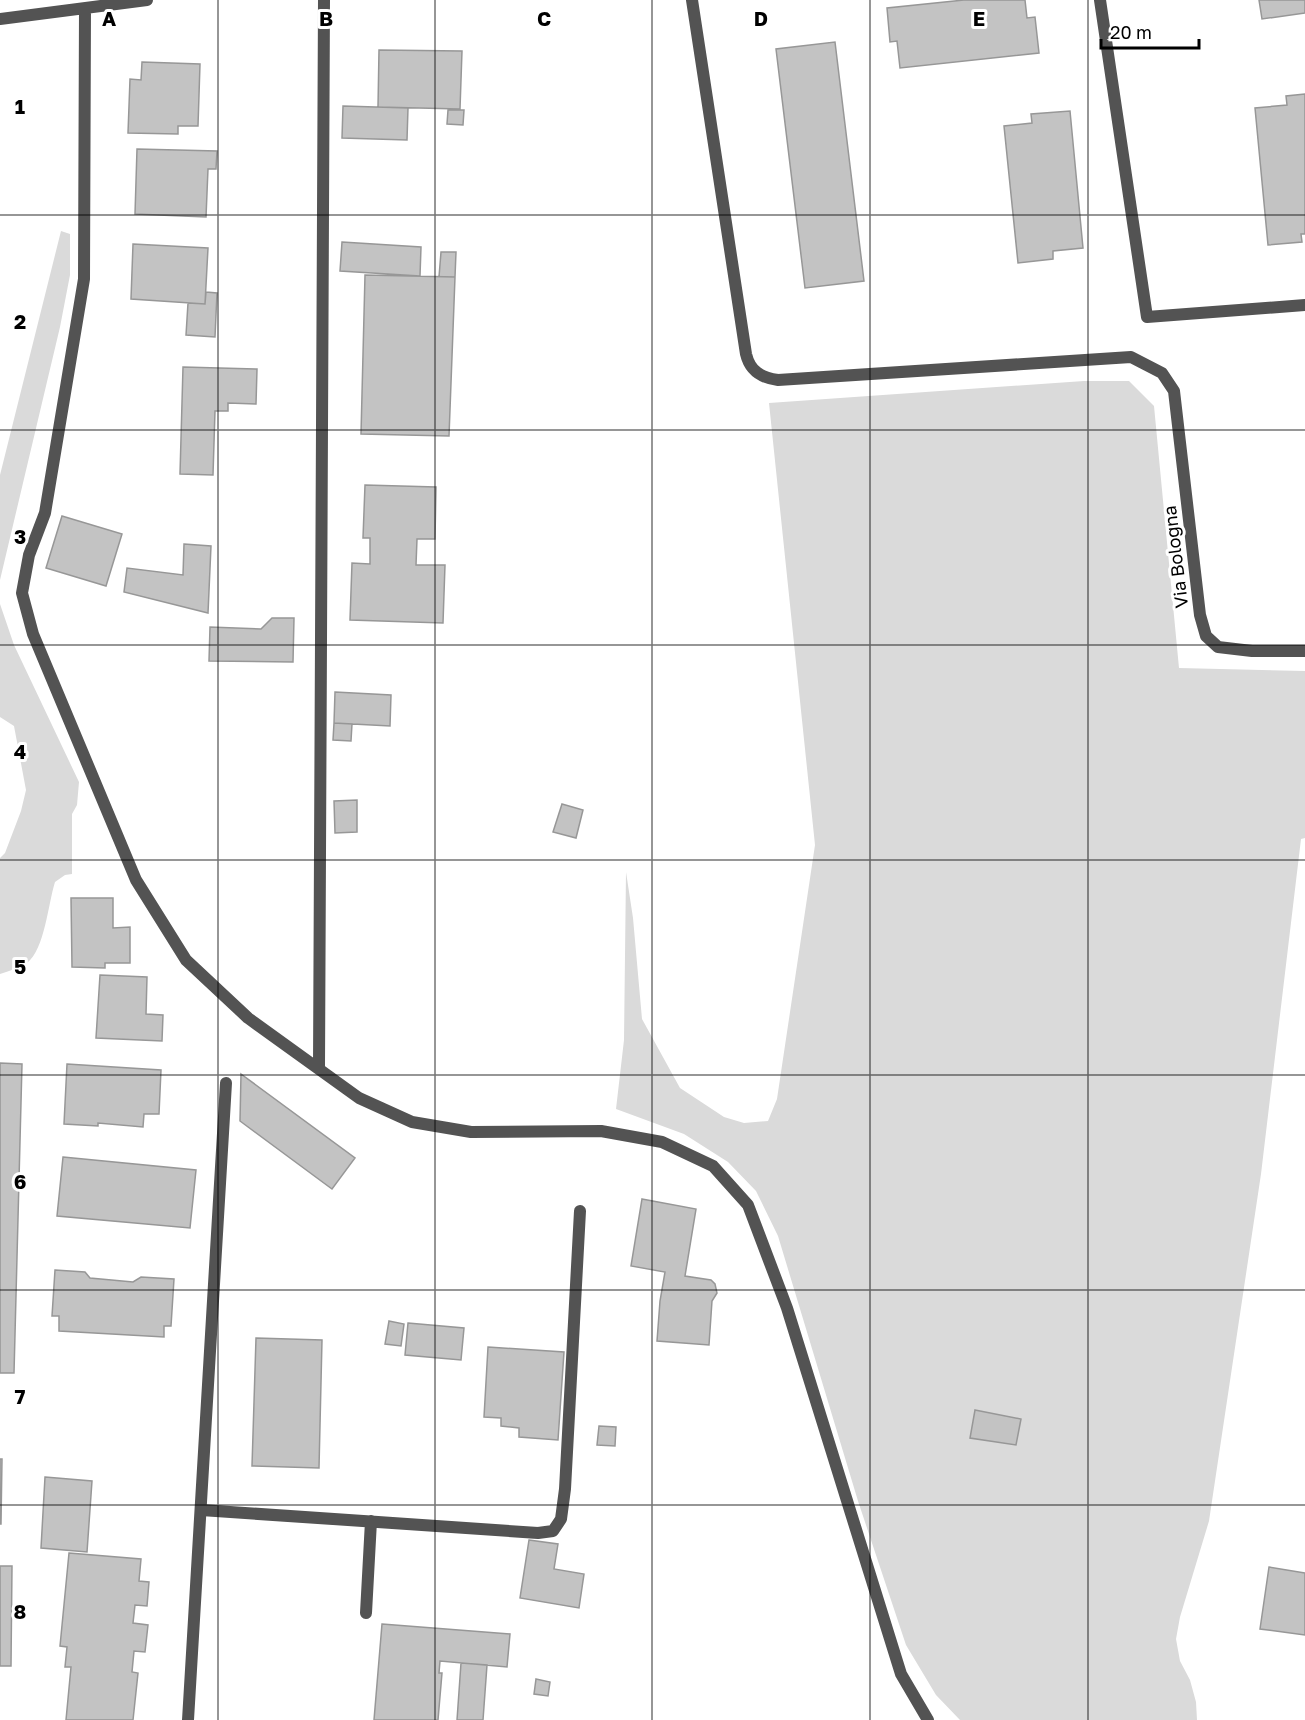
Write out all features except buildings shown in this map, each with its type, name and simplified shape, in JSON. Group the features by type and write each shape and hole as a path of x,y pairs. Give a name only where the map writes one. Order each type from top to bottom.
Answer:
{"street":[{"path":"0,19 147,0"},
{"path":"319,1067 324,0"},
{"name":"Via Bologna","path":"692,0 746,354 752,368 767,379 778,380 1131,357 1162,373 1174,391 1200,615 1206,636 1218,647 1252,651 1305,651"},
{"path":"1100,0 1147,317 1305,305"},
{"path":"85,8 84,279 45,513 29,555 22,593 33,634 136,880 186,960 248,1018 359,1098 412,1122 471,1132 601,1131 662,1142 712,1166 748,1205 787,1308 901,1674 928,1720"},
{"path":"188,1720 226,1083"},
{"path":"201,1510 538,1533 553,1531 561,1519 565,1489 580,1211"},
{"path":"366,1613 371,1521"}],"shaded area":[{"path":"61,231 70,234 70,275 60,327 0,580 0,475"},
{"path":"1084,381 1129,381 1154,406 1179,668 1305,671 1305,838 1301,839 1261,1174 1209,1521 1180,1617 1176,1639 1180,1661 1190,1680 1196,1702 1197,1720 960,1720 936,1695 906,1645 858,1501 778,1236 756,1191 728,1162 684,1134 616,1109 624,1040 626,872 633,918 642,1019 680,1088 724,1117 744,1123 768,1121 777,1099 815,845 769,403"},
{"path":"0,604 14,645 79,782 77,805 72,814 72,874 65,875 55,882 42,937 33,956 24,965 0,974 0,858 5,853 21,811 26,790 14,726 0,717"}]}
